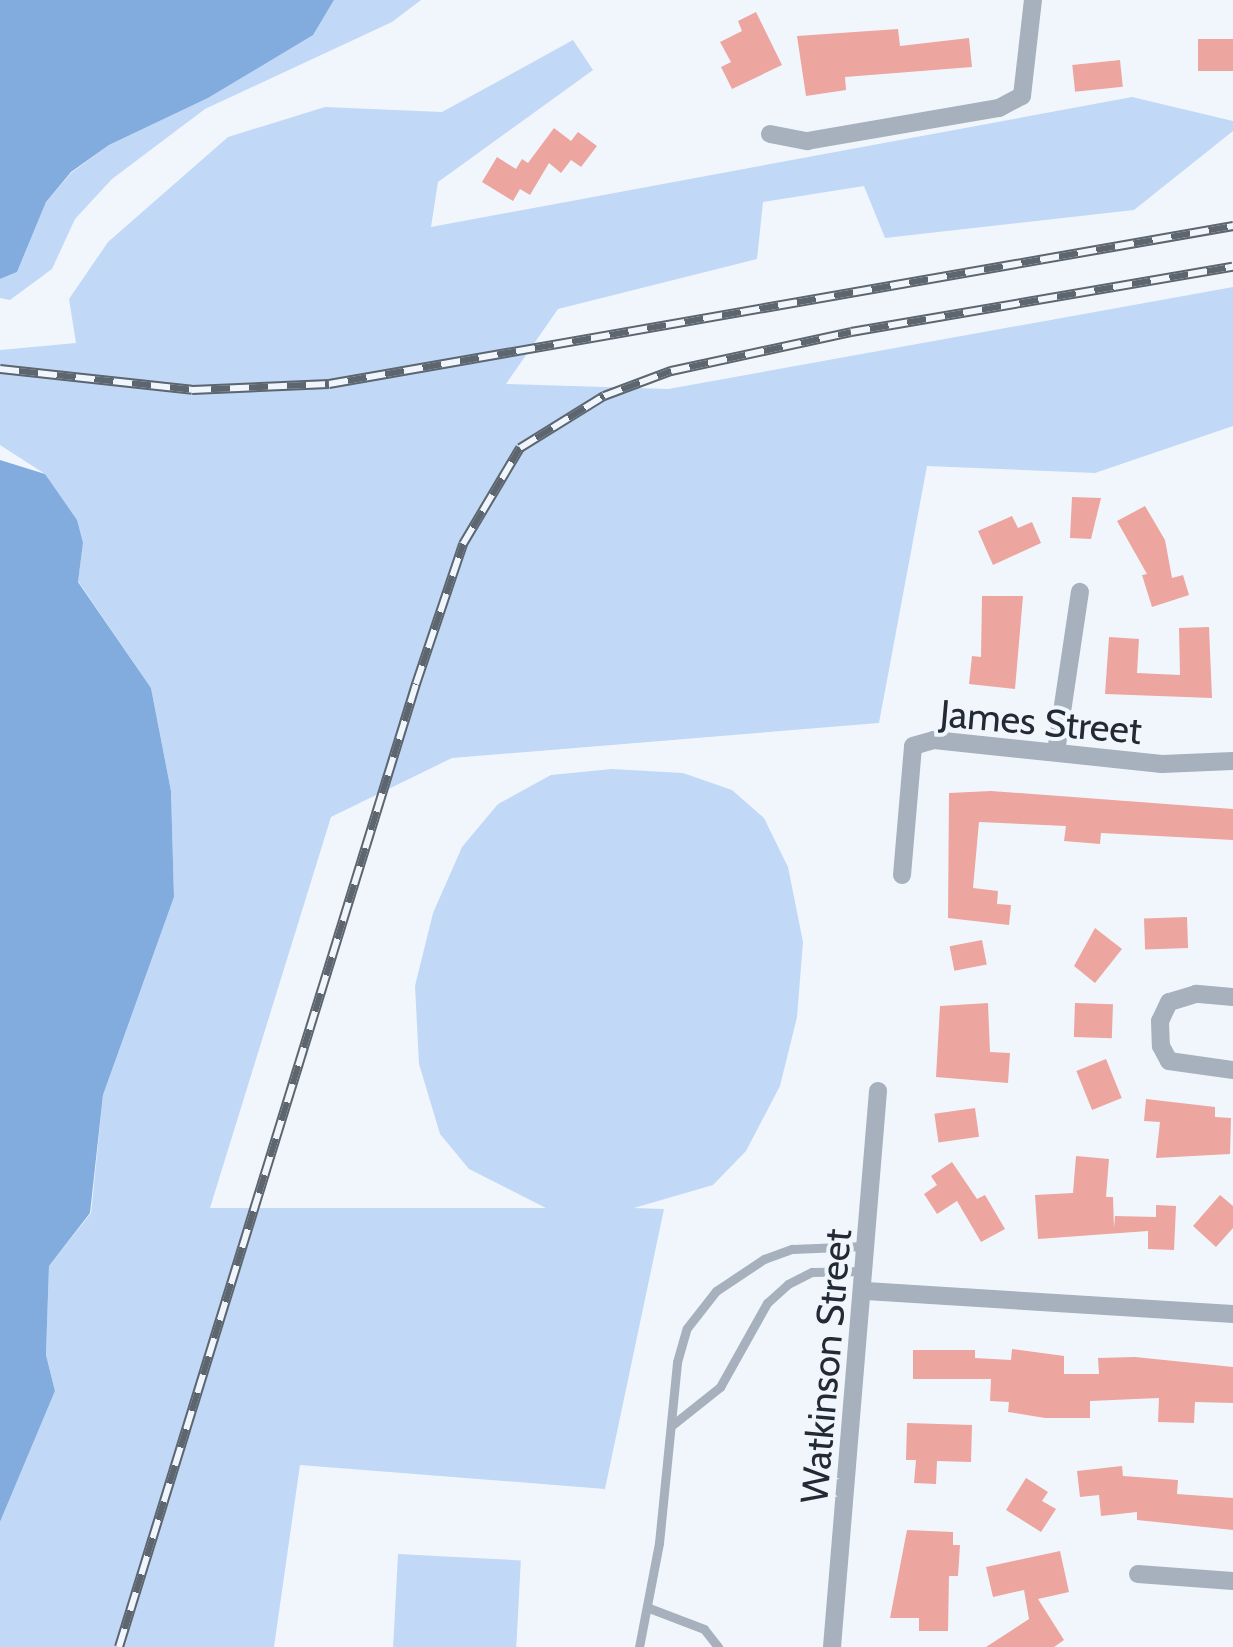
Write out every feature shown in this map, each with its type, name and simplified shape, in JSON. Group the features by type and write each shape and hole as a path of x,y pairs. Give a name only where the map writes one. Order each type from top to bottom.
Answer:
{"street":[{"path":"770,134 807,141 999,108 1022,96 1033,0"},
{"path":"1056,752 1080,592"},
{"name":"James Street","path":"902,874 913,746 934,740 1162,764 1233,761"},
{"path":"1233,996 1196,994 1169,1002 1160,1021 1160,1046 1169,1061 1233,1070"},
{"name":"Watkinson Street","path":"832,1647 868,1271 878,1090"},
{"path":"866,1290 1233,1314"},
{"path":"1138,1574 1233,1582"}],"lane":[{"path":"639,1647 649,1608 687,1328 716,1291 740,1271 792,1249 870,1246"},
{"path":"672,1426 720,1387 767,1303 788,1284 812,1272 868,1271"},
{"path":"649,1608 704,1629 718,1647"}],"shaded area":[{"path":"334,0 421,0 392,22 205,109 112,179 75,219 52,269 10,300 0,298 0,279 17,272 46,202 71,173 109,145 208,98 312,35"},
{"path":"573,40 593,70 438,182 431,227 1132,97 1233,121 1233,131 1134,210 885,238 864,186 763,202 757,259 558,309 506,384 668,389 1233,287 1233,426 1095,473 927,466 879,723 452,758 331,817 210,1208 546,1208 469,1169 440,1134 419,1064 415,986 433,913 462,847 498,804 551,775 612,769 683,773 732,790 764,818 788,867 803,942 797,1017 780,1086 746,1151 713,1185 634,1208 664,1209 605,1489 300,1465 274,1647 0,1647 0,1522 55,1391 46,1355 49,1266 91,1213 103,1095 174,897 171,791 151,688 78,581 83,543 45,474 0,445 0,350 76,343 69,299 108,242 228,137 325,107 442,112"},
{"path":"398,1554 521,1560 516,1647 393,1647"}],"water":[{"path":"0,0 334,0 313,35 208,98 109,145 71,172 46,202 17,272 0,279"},
{"path":"0,460 45,474 77,520 83,543 78,582 151,688 171,791 174,897 103,1095 90,1213 49,1266 46,1355 55,1391 0,1522"}],"building":[{"path":"756,12 782,65 732,89 721,67 731,62 720,42 742,31 738,21"},
{"path":"898,29 900,46 969,38 972,67 845,77 846,90 806,96 797,36"},
{"path":"1198,39 1233,39 1233,71 1198,71"},
{"path":"1120,60 1123,87 1075,92 1072,65"},
{"path":"554,128 571,141 578,132 597,146 581,167 571,160 561,173 549,163 530,195 520,189 513,201 482,182 497,157 516,169 522,159 528,163"},
{"path":"1072,497 1101,498 1091,539 1070,538"},
{"path":"1145,506 1165,540 1172,578 1183,575 1189,595 1152,607 1142,575 1147,574 1117,521"},
{"path":"1012,516 1018,528 1032,522 1041,543 993,565 978,531"},
{"path":"982,596 1023,596 1015,689 969,684 972,656 981,657"},
{"path":"1209,627 1212,698 1105,694 1109,637 1139,639 1137,673 1180,675 1179,628"},
{"path":"991,791 1233,809 1233,840 1101,833 1100,844 1064,841 1066,826 979,822 973,888 998,891 997,904 1011,905 1009,925 948,918 949,793"},
{"path":"1187,917 1188,948 1145,949 1144,919"},
{"path":"1095,928 1122,949 1095,983 1074,966"},
{"path":"982,940 987,965 954,971 950,946"},
{"path":"988,1003 990,1052 1010,1053 1008,1083 936,1077 940,1006"},
{"path":"1075,1003 1113,1004 1112,1038 1074,1037"},
{"path":"1106,1059 1122,1098 1092,1110 1076,1071"},
{"path":"1146,1099 1215,1107 1215,1117 1231,1118 1230,1154 1156,1158 1160,1122 1144,1121"},
{"path":"975,1108 979,1137 938,1142 934,1114"},
{"path":"1076,1156 1109,1159 1106,1197 1113,1197 1114,1228 1115,1216 1156,1217 1156,1205 1176,1206 1174,1250 1148,1249 1148,1231 1038,1239 1035,1195 1073,1193"},
{"path":"952,1162 977,1199 985,1195 1005,1229 981,1242 957,1201 937,1214 924,1194 937,1185 931,1176"},
{"path":"1220,1195 1233,1206 1233,1228 1216,1247 1193,1226"},
{"path":"1012,1349 1064,1356 1064,1374 1099,1374 1098,1358 1135,1357 1233,1367 1233,1403 1195,1402 1194,1423 1158,1422 1159,1398 1090,1401 1090,1418 1045,1418 1008,1412 1009,1402 990,1401 991,1379 913,1379 913,1350 975,1350 975,1358 1011,1360"},
{"path":"907,1423 972,1425 971,1462 937,1461 936,1484 914,1483 916,1460 906,1460"},
{"path":"1122,1466 1123,1476 1178,1480 1177,1494 1233,1498 1233,1530 1137,1520 1137,1512 1101,1516 1099,1495 1080,1497 1077,1471"},
{"path":"1026,1478 1048,1492 1042,1501 1056,1509 1041,1532 1006,1510"},
{"path":"907,1530 953,1532 953,1545 960,1545 958,1576 949,1576 948,1631 919,1631 919,1618 890,1618"},
{"path":"1060,1551 1069,1592 1038,1599 1064,1640 1054,1647 986,1647 1029,1619 1024,1590 993,1597 986,1567"}],"railway":[{"path":"0,369 192,390 329,384 1233,226"},
{"path":"119,1647 416,684 463,544 520,448 604,396 671,371 851,332 1233,267"}]}
